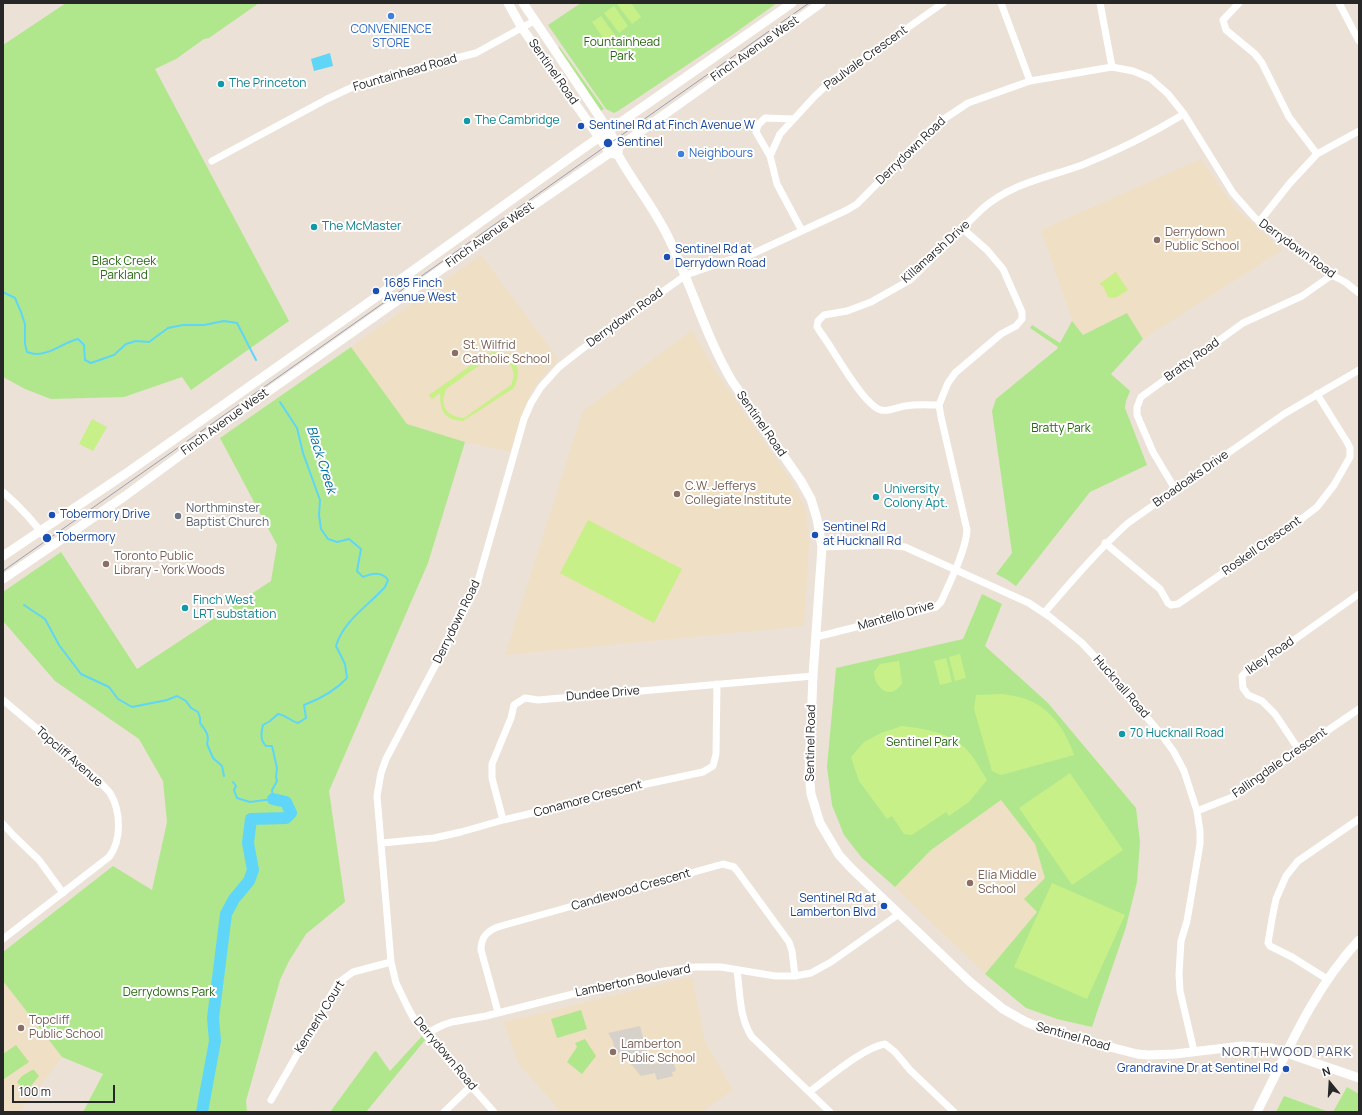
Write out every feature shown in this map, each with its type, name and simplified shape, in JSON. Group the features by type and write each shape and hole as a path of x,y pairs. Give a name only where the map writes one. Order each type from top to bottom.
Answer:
{"main road":[{"name":"Sentinel Road","path":"508,3 522,28 599,137 615,152 664,228 686,275 708,333 724,369 801,481 811,498 822,547 813,676 809,774 811,794 816,815 827,836 840,855 975,987 996,1005 1026,1022 1055,1033 1137,1054 1175,1054 1224,1047 1253,1046 1272,1048 1359,1078"},
{"name":"Sentinel Road","path":"523,3 609,130 615,152"},
{"name":"Finch Avenue West","path":"3,556 128,472 358,310 599,137 792,3"},
{"name":"Finch Avenue West","path":"3,579 125,496 241,410 479,242 615,152 821,3"},
{"path":"1257,1112 1296,1033 1327,979 1359,940"}],"street":[{"name":"Paulvale Crescent","path":"770,156 780,134 815,96 841,74 943,3"},
{"path":"1001,3 1030,81"},
{"path":"1100,3 1112,67"},
{"path":"1239,3 1223,20 1226,30 1255,54 1262,63 1289,117 1317,154"},
{"path":"1339,3 1359,41"},
{"name":"Fountainhead Road","path":"212,161 331,97 357,85 376,78 476,53 534,21"},
{"name":"Derrydown Road","path":"494,1112 425,1034 408,1008 396,983 391,962 377,796 381,773 386,759 476,588 524,419 531,403 548,379 559,367 686,275 729,260 752,254 842,213 857,204 935,125 968,102 1030,81 1112,67 1150,78 1168,94 1184,114 1234,193 1259,222 1359,293"},
{"name":"Killamarsh Drive","path":"939,405 907,406 880,410 862,395 821,333 816,323 820,317 847,311 871,302 910,280 993,199 1041,177 1080,165 1102,156 1155,132 1184,114"},
{"path":"793,119 765,118 758,125 756,132 770,156 777,184 802,230"},
{"path":"1259,222 1290,183 1317,154 1359,131"},
{"path":"939,405 946,387 956,374 974,356 1001,334 1016,326 1022,319 1022,312 1004,269 987,250 963,229"},
{"name":"Bratty Road","path":"1175,489 1153,452 1137,415 1137,407 1141,397 1243,324 1302,296 1332,275"},
{"name":"Broadoaks Drive","path":"1044,613 1105,543 1128,523 1284,414 1359,370"},
{"name":"Roskell Crescent","path":"1105,543 1160,589 1168,603 1171,605 1178,604 1304,517 1317,507 1334,485 1350,457 1350,448 1347,442 1317,394"},
{"name":"Mantello Drive","path":"816,637 936,607 941,602 955,569 967,530 939,405"},
{"path":"3,492 22,508 51,545"},
{"name":"Hucknall Road","path":"822,547 878,545 898,546 914,550 1028,603 1044,613 1082,643 1162,734 1184,771 1197,811 1200,831 1200,844 1187,921 1181,941 1179,974 1180,990 1194,1051"},
{"name":"Ikley Road","path":"1299,750 1275,714 1262,701 1248,695 1243,688 1242,676 1359,594"},
{"name":"Dundee Drive","path":"503,820 492,778 492,764 512,718 514,705 525,698 538,700 813,676"},
{"name":"Conamore Crescent","path":"382,843 434,838 461,832 623,789 690,774 697,774 709,769 713,766 716,754 717,684"},
{"name":"Topcliff Avenue","path":"3,700 99,781 110,793 115,807 118,830 114,850 106,860 3,939"},
{"name":"Fallingdale Crescent","path":"1197,811 1235,796 1359,709"},
{"path":"1327,979 1270,946 1268,943 1272,918 1276,899 1286,876 1298,861 1359,819"},
{"path":"3,824 39,860 63,892"},
{"name":"Candlewood Crescent","path":"498,1012 481,943 486,933 493,928 723,864 734,868 738,872 786,936 792,951 795,976"},
{"name":"Lamberton Boulevard","path":"425,1034 452,1022 486,1016 664,971 695,967 721,967 775,976 795,976 811,973 831,962 899,914"},
{"name":"Kennerly Court","path":"271,1100 338,983 353,972 391,962"},
{"path":"737,970 744,1020 748,1031 752,1037 830,1112"},
{"path":"809,1092 866,1051 885,1044 895,1052 910,1070 954,1112"},
{"path":"444,1112 471,1086"}],"shaded area":[{"name":"Derrydown Public School","path":"1201,159 1235,208 1282,250 1143,339 1127,314 1078,337 1041,230"},
{"name":"St. Wilfrid Catholic School","path":"481,255 558,359 534,387 520,419 511,452 465,442 407,424 351,347"},
{"name":"C.W. Jefferys Collegiate Institute","path":"692,330 716,372 790,479 806,509 809,545 804,626 505,655 583,411"},
{"name":"Elia Middle School","path":"1001,800 1035,844 1045,878 1025,899 1037,912 985,974 895,887 931,850"},
{"name":"Lamberton Public School","path":"692,977 705,1042 733,1090 701,1112 561,1112 518,1063 504,1022"},
{"name":"Topcliff Public School","path":"3,981 62,1057 20,1112 3,1112"},
{"path":"640,1026 650,1065 673,1060 676,1071 672,1072 673,1076 657,1080 655,1073 641,1076 621,1052 613,1056 611,1053 611,1049 614,1047 613,1041 608,1033"}],"green space":[{"name":"Black Creek Parkland","path":"66,3 259,3 176,59 155,69 289,321 191,390 182,377 124,397 51,399 25,389 3,377 3,45"},
{"name":"Fountainhead Park","path":"581,3 777,3 732,35 614,113 606,109 548,25"},
{"path":"631,3 641,17 632,24 617,4"},
{"path":"614,6 628,26 619,33 604,13"},
{"path":"601,16 615,35 606,42 592,22"},
{"path":"559,46 604,109 601,111 558,49"},
{"path":"1116,272 1128,290 1115,298 1108,297 1103,286 1099,284"},
{"name":"Bratty Park","path":"1127,313 1143,339 1111,374 1130,391 1125,408 1147,465 1090,492 1016,586 996,574 1012,553 992,411 996,399 1058,347 1030,328 1032,325 1060,343 1072,321 1083,335"},
{"name":"Derrydowns Park","path":"351,347 407,424 465,442 428,563 329,791 345,902 306,934 289,961 280,980 246,1101 247,1112 83,1112 103,1074 62,1057 3,981 3,952 113,866 152,890 167,822 163,781 139,739 55,681 3,621 3,592 61,552 137,669 271,581 277,545 220,438"},
{"path":"494,352 501,353 516,363 518,374 514,388 463,421 451,419 442,410 440,393 432,399 429,395 487,354","holes":["499,356 503,358 512,368 513,380 511,385 464,418 452,415 448,412 444,405 444,395 446,389 491,357"]},
{"path":"92,419 107,427 93,451 79,444"},
{"path":"588,520 682,569 654,623 560,573"},
{"name":"Sentinel Park","path":"982,594 1002,604 985,646 1048,703 1136,808 1140,842 1137,882 1126,927 1092,1027 1057,1019 1026,1008 985,974 1037,912 1024,899 1045,878 1035,844 1001,800 931,850 895,887 862,858 844,835 832,805 827,767 836,668 963,639"},
{"path":"960,654 966,678 955,681 949,657"},
{"path":"946,658 952,682 940,685 934,661"},
{"path":"899,661 902,683 893,691 884,691 877,683 874,672 880,664"},
{"path":"1002,694 1020,697 1041,707 1061,728 1071,746 1074,755 1001,775 992,771 974,709 976,695"},
{"path":"902,726 931,731 949,737 958,742 972,756 987,780 969,802 949,816 946,812 912,835 904,834 892,816 887,819 859,781 851,757 864,742 881,733"},
{"path":"1070,773 1123,850 1072,885 1019,808"},
{"path":"1052,883 1125,915 1087,999 1014,967"},
{"path":"581,1010 587,1029 557,1038 551,1019"},
{"path":"422,1036 425,1040 366,1112 330,1112 374,1052 376,1051 390,1071"},
{"path":"585,1039 596,1056 582,1074 567,1062 577,1047 575,1043"},
{"path":"16,1045 29,1062 4,1079 3,1054"},
{"path":"34,1070 39,1076 26,1092 17,1082 22,1076"},
{"path":"1347,1087 1359,1094 1359,1112 1333,1112"},
{"path":"1284,1096 1329,1112 1276,1112"}],"water":[{"path":"330,53 333,66 314,71 311,59"}],"waterway":[{"name":"Black Creek","path":"3,292 15,298 21,312 25,324 25,344 27,352 29,353 37,354 48,352 78,339 84,345 85,360 91,363 114,355 126,344 136,341 149,342 168,328 183,325 204,325 224,321 237,323 256,360"},
{"name":"Black Creek","path":"233,782 236,786 234,790 237,798 250,802 273,799 272,790 277,781 277,768 272,746 266,746 262,739 261,734 263,725 278,714 298,723 306,718 304,705 327,694 347,678 345,664 336,646 339,637 350,621 385,587 388,580 380,574 363,577 357,571 361,549 349,539 337,542 328,539 321,529 319,515 320,500 303,453 297,428 280,402"},
{"path":"24,605 45,619 59,645 81,674 109,687 118,699 132,707 167,700 177,696 186,701 191,708 198,712 200,723 207,735 207,744 213,758 222,766 224,776"},
{"name":"Black Creek","path":"202,1112 215,1041 213,1018 226,914 234,899 249,881 253,870 248,843 251,819 286,818 291,813 286,802 273,799"}],"tram line":[{"path":"3,571 809,3"}],"place":[{"name":"CONVENIENCE STORE","path":"391,16"},
{"name":"The Princeton","path":"221,84"},
{"name":"The Cambridge","path":"467,121"},
{"name":"Sentinel Rd at Finch Avenue W","path":"581,126"},
{"name":"Sentinel","path":"608,143"},
{"name":"Neighbours","path":"681,154"},
{"name":"The McMaster","path":"314,227"},
{"name":"Derrydown Public School","path":"1157,240"},
{"name":"Sentinel Rd at Derrydown Road","path":"667,257"},
{"name":"1685 Finch Avenue West","path":"376,291"},
{"name":"St. Wilfrid Catholic School","path":"455,353"},
{"name":"C.W. Jefferys Collegiate Institute","path":"677,494"},
{"name":"University Colony Apt.","path":"876,497"},
{"name":"Tobermory Drive","path":"52,515"},
{"name":"Northminster Baptist Church","path":"178,516"},
{"name":"Sentinel Rd at Hucknall Rd","path":"815,535"},
{"name":"Tobermory","path":"47,538"},
{"name":"Toronto Public Library - York Woods","path":"106,564"},
{"name":"Finch West LRT substation","path":"185,608"},
{"name":"70 Hucknall Road","path":"1122,734"},
{"name":"Elia Middle School","path":"970,883"},
{"name":"Sentinel Rd at Lamberton Blvd","path":"884,906"},
{"name":"Topcliff Public School","path":"21,1028"},
{"name":"Lamberton Public School","path":"613,1052"},
{"name":"Grandravine Dr at Sentinel Rd","path":"1286,1069"}],"district":[{"name":"NORTHWOOD PARK","path":"1287,1052"}]}
